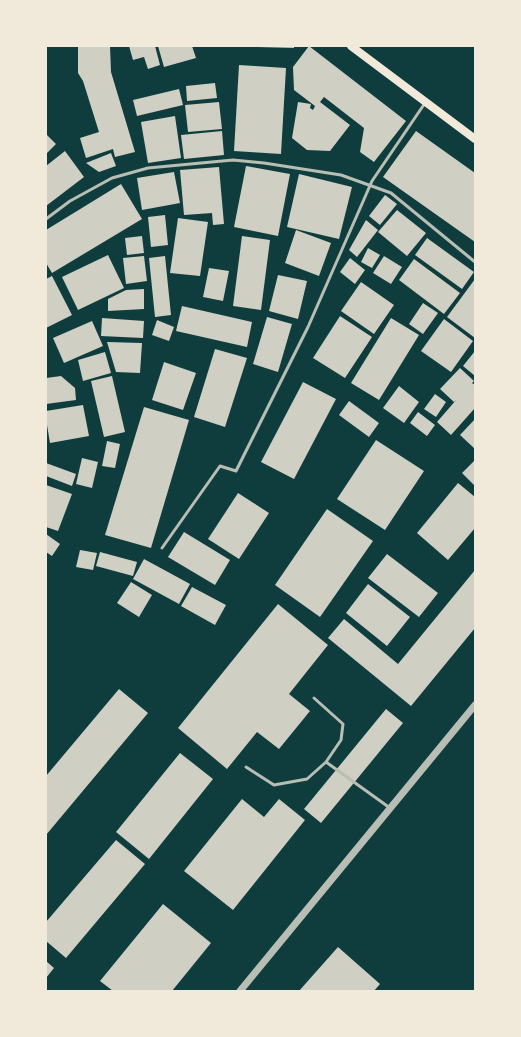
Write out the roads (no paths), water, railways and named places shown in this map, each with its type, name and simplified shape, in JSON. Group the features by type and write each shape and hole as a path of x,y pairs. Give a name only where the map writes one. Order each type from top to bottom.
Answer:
{"main road":[{"path":"351,46 475,139"}],"street":[{"path":"240,991 474,708"}],"lane":[{"path":"162,548 220,466 236,471 308,327 372,181 426,102"},
{"path":"46,219 70,201 112,178 148,168 233,160 264,163 341,175 391,193 475,262"},
{"path":"246,767 274,785 307,779 326,762 341,740 343,724 314,698"},
{"path":"326,762 390,808"}]}
